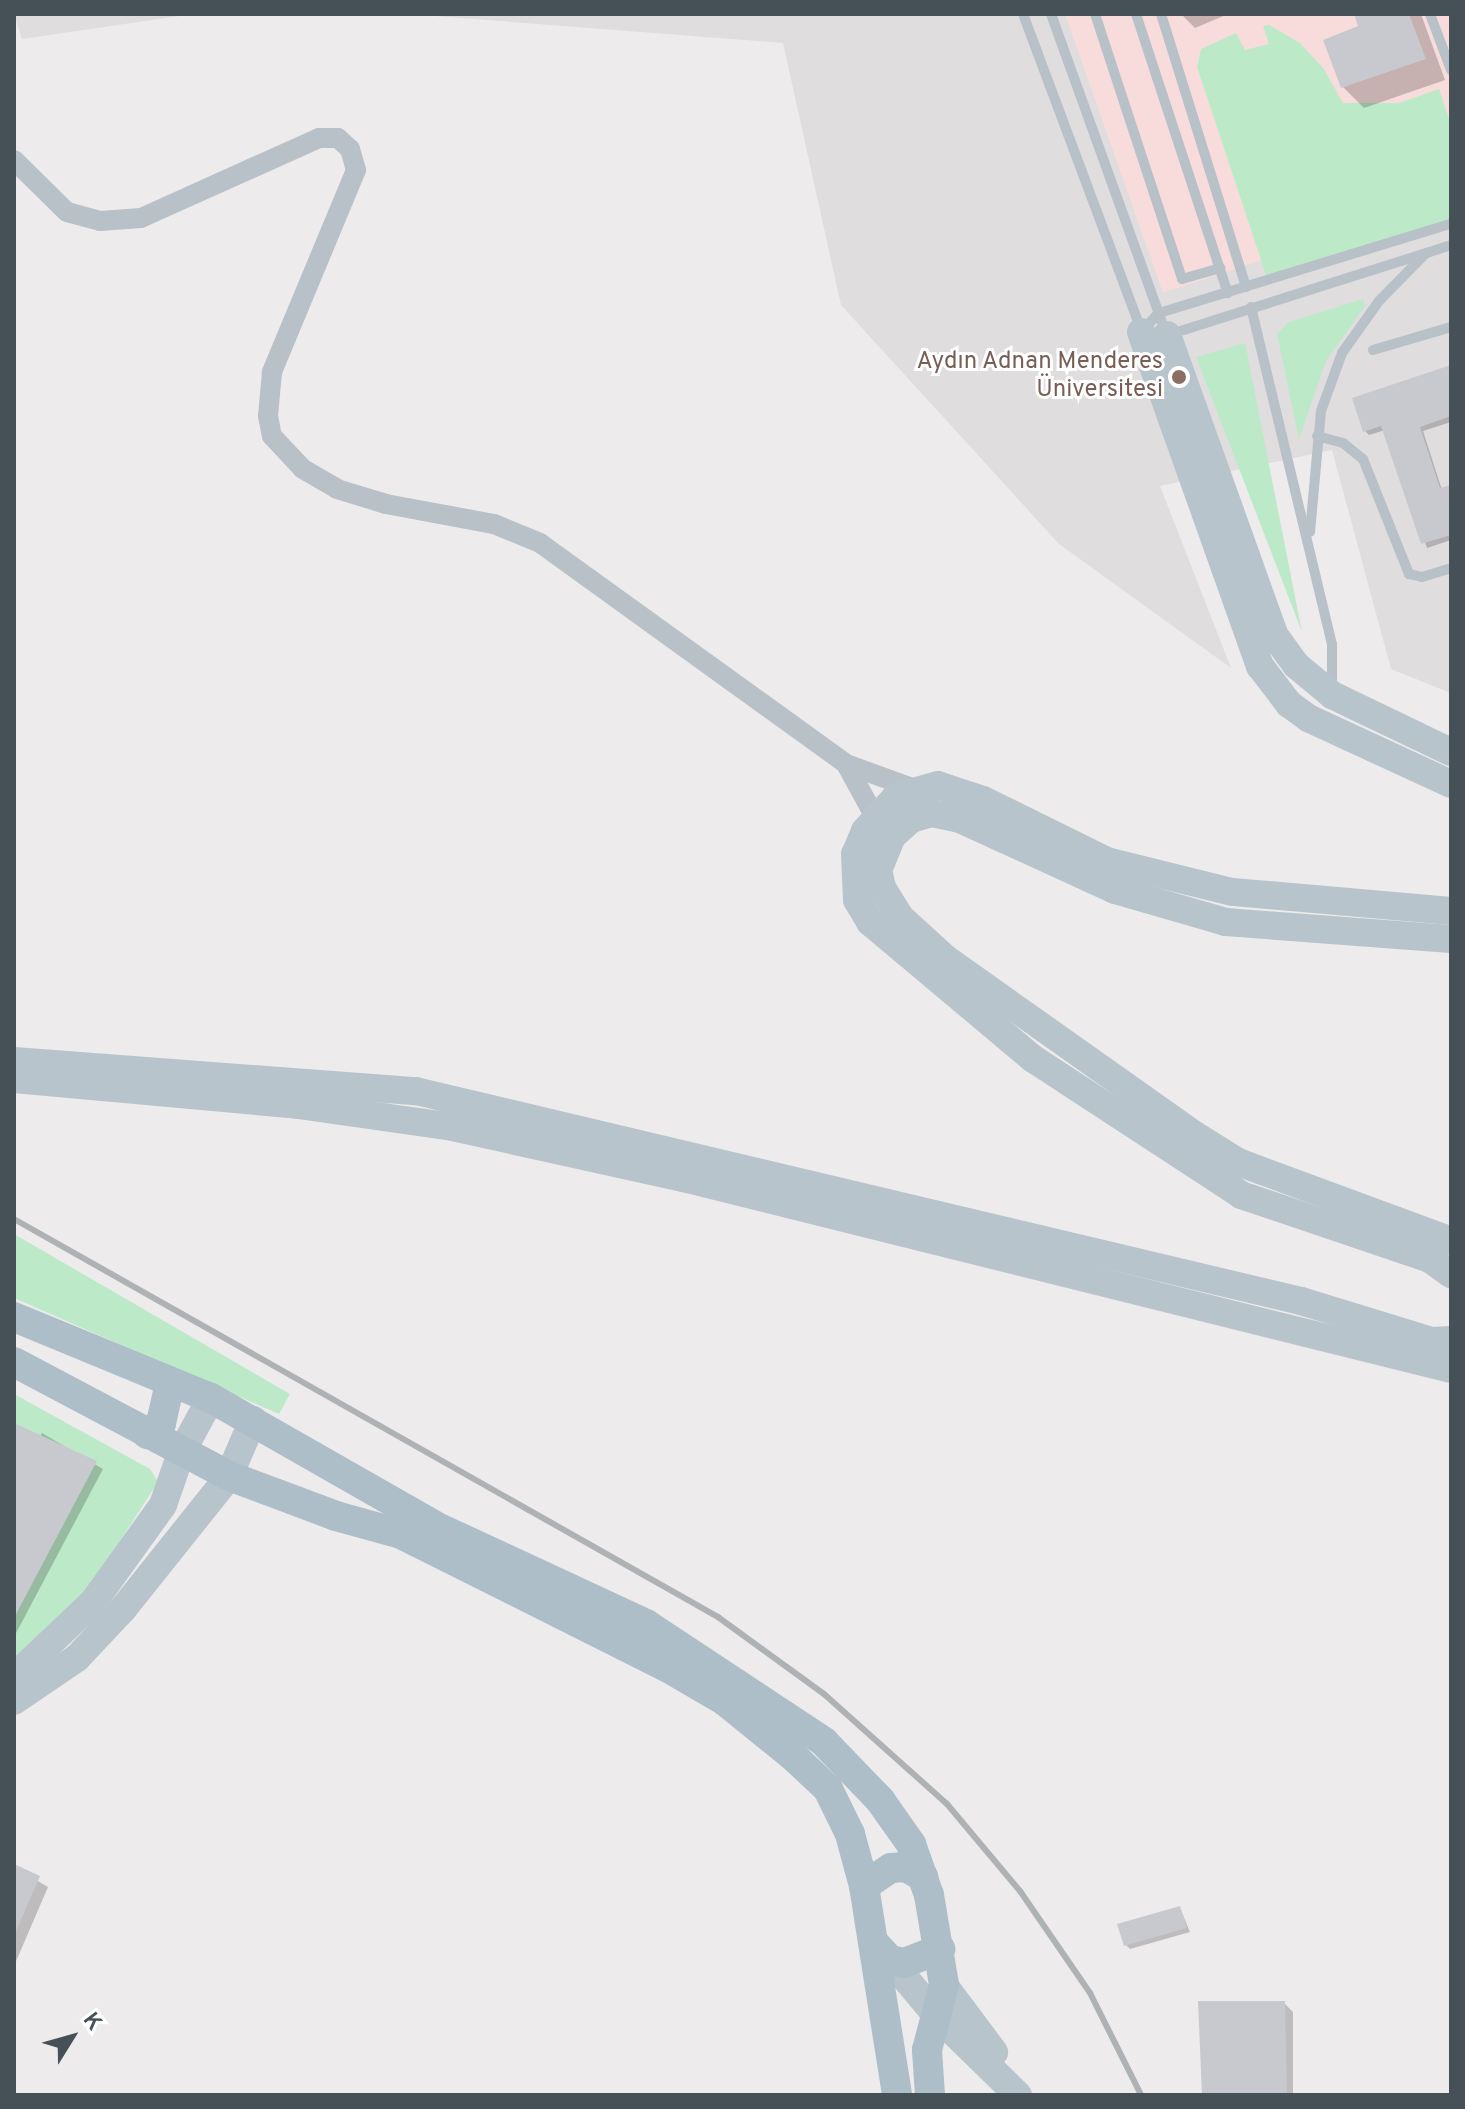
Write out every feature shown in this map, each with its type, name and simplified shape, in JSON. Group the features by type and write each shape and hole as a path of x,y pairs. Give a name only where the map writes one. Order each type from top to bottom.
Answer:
{"main road":[{"path":"14,1317 211,1398 435,1526 646,1624 756,1692 824,1742 880,1800 911,1844 923,1877 940,1949 944,1985 927,2050 930,2095"},
{"path":"14,1362 229,1476 336,1516 401,1534 667,1667 725,1701 828,1789 850,1834 882,1952 897,2095"},
{"path":"147,1434 161,1423 170,1383"},
{"path":"864,1886 891,1868 906,1867 923,1877"},
{"path":"882,1952 926,1958 940,1949"}],"street":[{"path":"14,160 67,212 114,220 141,218 319,138 338,138 350,149 356,170 272,372 268,416 272,436 303,469 337,489 386,504 494,524 540,543 846,764 915,789"},
{"path":"1156,327 1275,636 1296,665 1332,695 1451,752"},
{"path":"1156,327 1260,666 1289,704 1308,718 1451,784"},
{"path":"846,764 875,817"},
{"path":"1451,911 1232,892 1107,861 983,800 938,785 915,789 896,797 875,817 855,854 853,878 857,900 870,922 1020,1048 1241,1195 1430,1259 1451,1274"},
{"path":"1451,939 1226,922 1115,890 960,819 931,813 911,819 892,836 878,870 882,888 900,917 946,959 1195,1135 1238,1162 1451,1241"},
{"path":"14,1061 416,1091 1285,1297 1432,1341 1451,1340"},
{"path":"14,1079 298,1105 448,1126 683,1178 1451,1369"},
{"path":"14,1677 94,1601 163,1505 181,1453 211,1398"},
{"path":"14,1701 77,1658 229,1476 245,1450 253,1420"},
{"path":"882,1952 937,2016 1014,2090"},
{"path":"944,1985 994,2053 1014,2090"}],"lane":[{"path":"1023,14 1156,327"},
{"path":"1051,14 1156,327"},
{"path":"1095,14 1182,279 1220,268"},
{"path":"1136,14 1228,293"},
{"path":"1161,14 1246,287"},
{"path":"1430,14 1451,70"},
{"path":"1156,327 1228,293 1450,226"},
{"path":"1156,327 1251,307 1451,245"},
{"path":"1309,546 1317,436 1342,353 1379,301 1426,253"},
{"path":"1251,307 1332,644 1332,695"},
{"path":"1373,350 1451,327"},
{"path":"1317,436 1343,443 1363,459 1409,574 1422,577 1451,568"}],"shaded area":[{"path":"14,14 193,14 22,39"},
{"name":"Aydın Adnan Menderes Üniversitesi","path":"409,14 1451,14 1451,693 1391,669 1332,450 1160,486 1231,668 1059,544 841,305 783,43"},
{"path":"1065,14 1451,14 1451,197 1163,293"}],"green space":[{"path":"1269,25 1300,43 1324,69 1343,103 1399,103 1439,89 1451,125 1451,219 1266,275 1197,67 1201,49 1236,33 1245,50 1269,44 1263,26"},
{"path":"1363,299 1365,306 1326,361 1299,439 1277,334 1289,322"},
{"path":"1245,343 1302,632 1196,357"},
{"path":"14,1234 290,1394 279,1414 14,1298"},
{"path":"14,1394 150,1469 158,1482 72,1615 14,1659"}],"building":[{"path":"1354,14 1409,14 1426,59 1341,88 1323,40 1358,26"},
{"path":"1451,365 1451,416 1420,427 1440,488 1451,485 1451,535 1421,544 1381,426 1363,432 1352,398"},
{"path":"14,1423 97,1461 14,1618"},
{"path":"14,1864 40,1876 14,1936"},
{"path":"1180,1906 1187,1928 1124,1946 1117,1924"},
{"path":"1198,2001 1285,2001 1287,2095 1202,2095"}],"railway":[{"path":"14,1219 718,1617 824,1694 947,1804 1020,1891 1090,1993 1141,2095"}],"place":[{"name":"Aydın Adnan Menderes Üniversitesi","path":"1179,377"}]}
